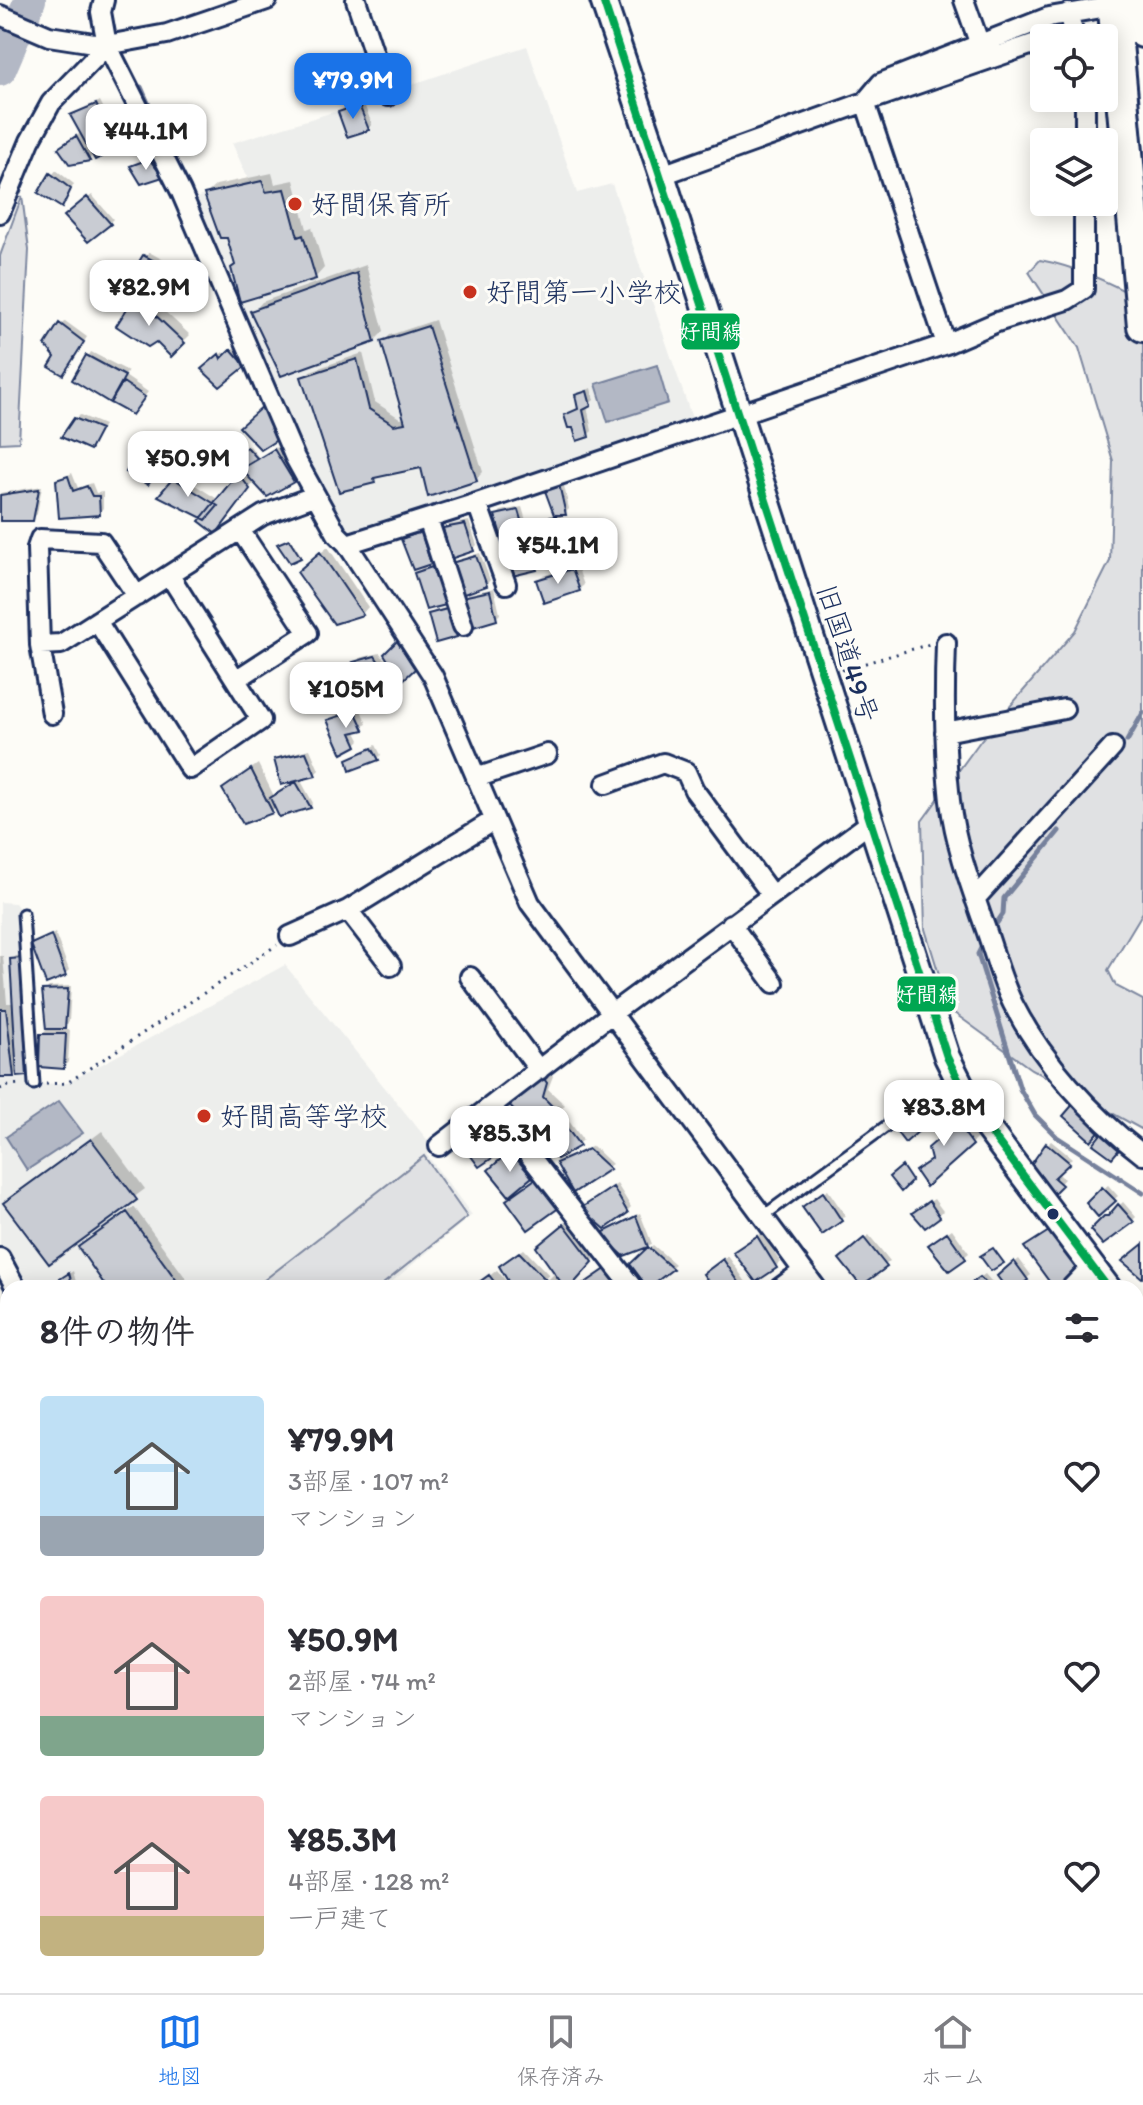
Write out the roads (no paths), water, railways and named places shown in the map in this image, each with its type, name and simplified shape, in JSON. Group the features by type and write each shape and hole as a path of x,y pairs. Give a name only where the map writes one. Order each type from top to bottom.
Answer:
{"highway":[{"path":"1132,7 1143,326"}],"street":[{"path":"104,0 101,12 107,45 181,192 295,458 337,534 347,544 423,658 476,778 490,822 530,903 810,1280"},
{"path":"0,15 49,36 107,45 167,34 266,0"},
{"path":"356,0 388,96"},
{"name":"旧国道49号","path":"603,0 955,1078 973,1109 1102,1280"},
{"path":"964,0 980,45"},
{"path":"865,102 881,83 1049,17 1132,7"},
{"path":"1068,13 1071,24"},
{"path":"0,213 30,141 51,103 107,45"},
{"path":"662,175 1030,45"},
{"path":"865,102 946,344"},
{"path":"347,544 477,503 1067,300 1084,289 1084,216"},
{"path":"40,645 61,644 263,515 314,496"},
{"path":"477,503 506,584"},
{"path":"428,519 463,626"},
{"path":"237,679 308,633 240,530"},
{"path":"52,714 40,645 37,548 40,539 101,542 137,596"},
{"path":"97,621 190,769 261,720 170,576"},
{"path":"946,643 945,732 950,803 957,841 1014,1007 1074,1089 1143,1155"},
{"path":"945,732 1064,709"},
{"path":"975,899 1113,747"},
{"path":"476,778 547,754"},
{"path":"606,784 663,763 686,772 694,790 771,894"},
{"path":"290,936 348,910 490,822"},
{"path":"439,1146 871,822"},
{"path":"348,910 391,966"},
{"path":"731,924 774,983"},
{"path":"470,977 539,1070"},
{"path":"491,1106 627,1280"},
{"path":"0,1258 12,1280"},
{"path":"1079,1280 1092,1266"},
{"path":"791,1280 803,1271"}],"lane":[{"path":"23,914 34,1084"},
{"path":"762,1217 955,1078"}],"waterway":[{"path":"0,70 30,0"},
{"path":"141,87 159,128"},
{"path":"1127,741 1143,713"},
{"path":"992,930 1003,914 1004,898 1059,831"},
{"path":"984,942 978,954 1020,1089 1035,1115 1057,1137 1143,1193"}],"place":[{"name":"好間保育所","path":"295,204"},
{"name":"好間第一小学校","path":"470,292"},
{"name":"好間高等学校","path":"204,1116"}]}
